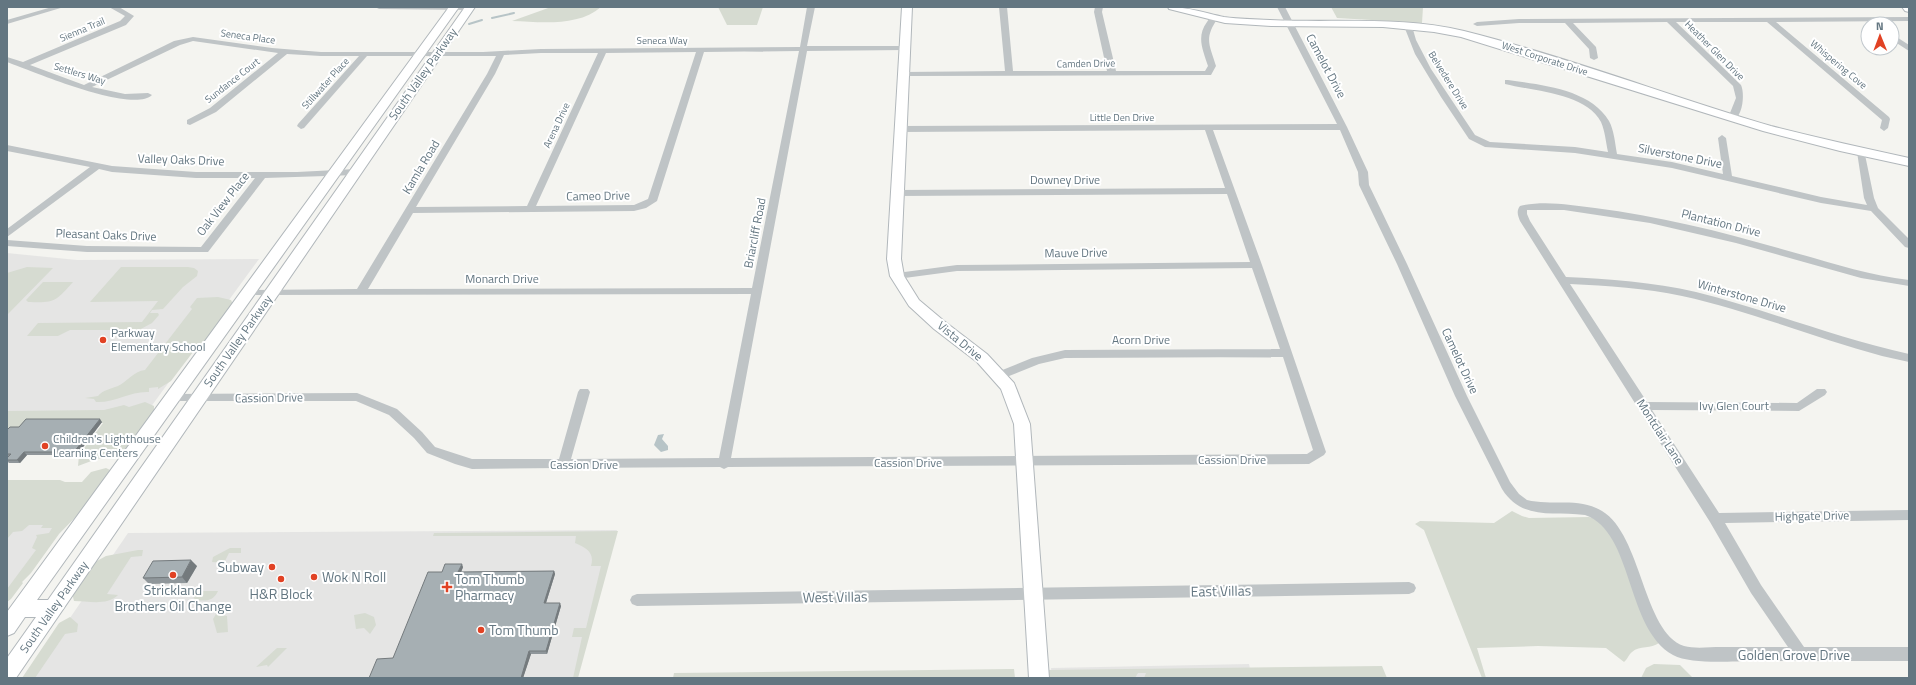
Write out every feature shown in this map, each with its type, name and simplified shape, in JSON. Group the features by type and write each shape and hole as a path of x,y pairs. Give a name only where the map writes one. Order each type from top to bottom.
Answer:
{"main road":[{"name":"South Valley Parkway","path":"7,627 454,7"},
{"name":"South Valley Parkway","path":"7,674 470,7"},
{"name":"Vista Drive","path":"907,7 902,129 894,259 897,276 914,303 982,358 1008,386 1022,424 1040,678"},
{"name":"West Corporate Drive","path":"1173,7 1214,18 1245,22 1366,23 1434,29 1490,41 1774,130 1861,152 1909,162"},
{"path":"20,609 53,608"}],"street":[{"path":"7,22 60,7"},
{"name":"Sienna Trail","path":"22,65 123,23 130,16 113,7"},
{"path":"379,7 470,7"},
{"name":"Briarcliff Road","path":"724,464 811,7"},
{"path":"1003,7 1009,74"},
{"path":"1099,7 1098,12 1112,73"},
{"name":"Camelot Drive","path":"1281,7 1343,127 1363,172 1364,185 1478,434 1503,480 1515,498 1521,503 1530,506 1580,509 1595,512 1606,521 1622,545 1652,624 1665,642 1679,651"},
{"name":"Camden Drive","path":"904,74 1208,72 1212,66 1203,41 1203,36 1206,28 1214,18"},
{"path":"1477,24 1567,21 1769,20 1860,22"},
{"name":"Whispering Cove","path":"1769,20 1886,119 1884,128"},
{"path":"1567,21 1593,49 1594,58"},
{"name":"Heather Glen Drive","path":"1670,21 1737,85 1741,94 1741,99 1732,118"},
{"name":"Belvedere Drive","path":"1408,26 1414,45 1431,74 1472,137 1479,142"},
{"name":"Seneca Place","path":"84,88 177,43 194,39 285,51 365,54 420,54"},
{"path":"1900,42 1909,49"},
{"name":"Seneca Way","path":"420,54 603,50 803,50 905,48"},
{"name":"Arena Drive","path":"530,209 603,50"},
{"name":"Cameo Drive","path":"409,210 634,208 643,206 652,201 701,50"},
{"name":"Sundance Court","path":"190,122 213,110 285,51"},
{"name":"Kamla Road","path":"360,293 491,74 501,53"},
{"name":"Stillwater Place","path":"301,126 365,54"},
{"name":"Settlers Way","path":"7,59 84,88 125,98 148,95"},
{"path":"1508,82 1540,88 1592,106 1605,121 1613,155"},
{"name":"Little Den Drive","path":"902,129 1343,127"},
{"name":"Cassion Drive","path":"172,398 357,397 393,412 418,435 431,450 459,461 472,464 563,465 1309,459 1320,452 1232,191 1208,128"},
{"path":"1722,138 1728,178"},
{"name":"Silverstone Drive","path":"1479,142 1488,145 1539,147 1613,155 1728,178 1821,200 1874,209"},
{"name":"Valley Oaks Drive","path":"7,148 98,166 196,175 297,175 356,172"},
{"path":"1861,152 1869,198 1874,209 1909,245"},
{"path":"7,234 98,166"},
{"name":"Oak View Place","path":"204,250 263,174"},
{"name":"Downey Drive","path":"898,193 1232,191"},
{"name":"Plantation Drive","path":"1523,208 1538,205 1648,218 1712,232 1851,273 1882,280 1909,283"},
{"name":"Montclair Lane","path":"1523,208 1522,214 1525,221 1715,518 1756,589 1801,655"},
{"name":"Pleasant Oaks Drive","path":"7,243 87,249 204,250"},
{"name":"Mauve Drive","path":"897,276 957,268 1257,265"},
{"name":"Winterstone Drive","path":"1563,280 1642,285 1696,296 1866,348 1909,358"},
{"name":"Monarch Drive","path":"248,293 757,291"},
{"name":"Acorn Drive","path":"999,376 1036,361 1065,354 1287,352"},
{"path":"563,465 584,392"},
{"name":"Ivy Glen Court","path":"1643,406 1799,407 1821,392"},
{"name":"Highgate Drive","path":"1715,518 1909,515"},
{"name":"East Villas","path":"1034,594 1408,588"},
{"name":"West Villas","path":"637,600 1034,594"},
{"name":"Golden Grove Drive","path":"1679,651 1706,654 1909,654"}],"shaded area":[{"path":"551,7 601,7 581,18 559,22 512,21"},
{"path":"718,7 763,7 757,25 727,25"},
{"path":"1331,7 1423,7 1422,23 1337,18"},
{"name":"Parkway Elementary School","path":"7,253 77,260 259,259 142,419 7,420"},
{"path":"27,267 53,268 7,315 7,273"},
{"path":"121,267 188,267 194,268 198,271 197,276 183,287 163,309 152,310 150,313 158,313 159,315 152,323 139,330 70,330 58,336 27,336 38,323 142,322 158,301 90,302"},
{"path":"43,282 73,282 54,300 44,302 28,302 26,300"},
{"path":"218,297 231,300 233,304 209,336 193,352 171,381 158,389 158,387 149,388 149,392 135,393 110,401 96,402 94,399 85,398 98,396 104,391 122,384 134,374 145,370 192,309 190,307 197,298"},
{"path":"145,402 154,406 154,413 123,453 94,460 78,466 79,455 103,423 32,423 7,460 7,411 104,410 124,405 129,407"},
{"path":"664,434 662,439 668,446 668,450 661,452 654,445 658,435"},
{"path":"106,468 110,470 91,501 59,534 31,573 7,602 7,589 36,550 32,548 37,537 36,535 49,533 52,528 41,528 43,525 29,525 22,531 13,532 7,539 7,480 60,480 65,482 82,482 91,472"},
{"path":"1512,511 1529,518 1589,517 1596,519 1612,536 1659,643 1635,650 1624,662 1606,648 1538,646 1477,648 1486,678 1482,678 1424,530 1415,524 1420,521 1494,523"},
{"path":"7,523 59,525 7,598"},
{"path":"617,530 577,678 29,678 128,533"},
{"path":"618,531 578,678 573,678 582,637 572,637 574,628 586,628 601,566 591,566 591,554 589,551 575,543 576,536 433,536 434,533"},
{"path":"230,548 241,548 241,553 229,553 224,563 212,562 213,557"},
{"path":"143,550 142,556 131,557 107,594 118,595 108,601 103,602 74,601 72,593 95,562 106,556"},
{"path":"198,591 218,591 211,599 202,601 195,600 193,596"},
{"path":"365,613 374,617 376,625 370,634 364,628 356,629 354,615"},
{"path":"216,614 227,616 228,632 217,633 213,619"},
{"path":"70,617 78,624 77,632 65,634 35,678 22,678 59,623"},
{"path":"277,648 287,648 268,667 267,665 256,667"},
{"path":"1249,664 1252,678 1052,678 1051,668"},
{"path":"1654,664 1680,665 1693,678 1641,678 1646,668"},
{"path":"1382,666 1387,678 1144,678 1146,673 1138,673 1135,678 1046,678 1045,670"},
{"path":"1014,669 1015,678 673,678 674,673"}],"building":[{"name":"Children's Lighthouse Learning Centers","path":"26,419 100,419 74,452 24,452 17,460 7,460 11,454 7,454 7,430 10,427 19,427"},
{"path":"191,560 182,577 143,578 153,561"},
{"name":"Tom Thumb","path":"445,564 462,564 458,572 554,571 544,603 560,603 546,651 529,651 521,678 369,678 377,659 393,658 428,572 442,572"}],"waterway":[{"path":"492,18 514,13"},
{"path":"469,24 482,20"}],"place":[{"name":"Parkway Elementary School","path":"103,340"},
{"name":"Children's Lighthouse Learning Centers","path":"45,446"},
{"name":"Subway","path":"272,567"},
{"name":"Strickland Brothers Oil Change","path":"173,575"},
{"name":"Wok N Roll","path":"314,577"},
{"name":"H&R Block","path":"281,579"},
{"name":"Tom Thumb Pharmacy","path":"447,587"},
{"name":"Tom Thumb","path":"481,630"}]}
